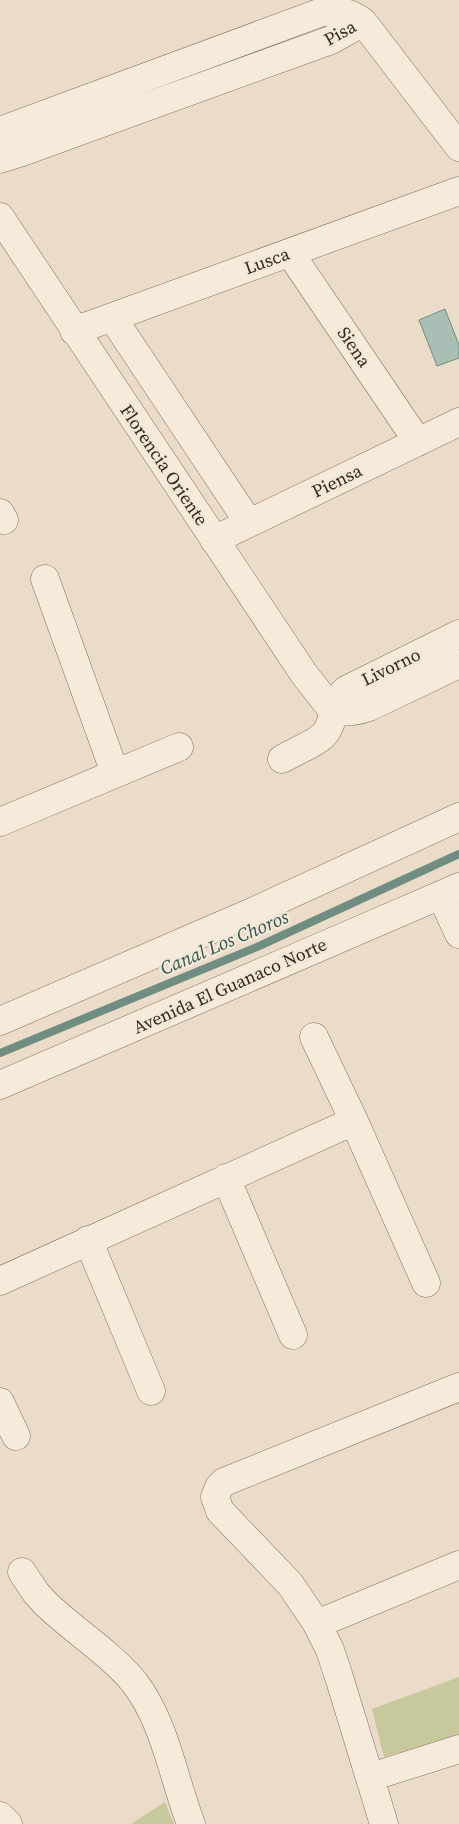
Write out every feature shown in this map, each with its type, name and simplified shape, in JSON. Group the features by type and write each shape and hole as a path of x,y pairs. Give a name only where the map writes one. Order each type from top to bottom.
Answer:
{"street":[{"name":"Pisa","path":"0,131 318,13 351,11"},
{"name":"Pisa","path":"0,159 331,40 351,11"},
{"path":"351,11 459,147"},
{"path":"163,70 176,95"},
{"name":"Lusca","path":"74,331 459,191"},
{"name":"Florencia Oriente","path":"0,217 74,331 304,674 333,711"},
{"name":"Siena","path":"290,253 418,442"},
{"path":"112,317 249,523"},
{"name":"Piensa","path":"214,540 459,422"},
{"path":"45,580 115,774"},
{"name":"Livorno","path":"282,758 323,736 330,725 336,703 346,690 459,634"},
{"name":"Livorno","path":"333,711 359,711 459,664"},
{"path":"0,822 179,746"},
{"path":"0,1021 252,912 459,817"},
{"path":"450,891 459,934"},
{"name":"Avenida El Guanaco Norte","path":"0,1085 450,891"},
{"path":"314,1037 354,1121 426,1283"},
{"path":"0,1281 354,1121"},
{"path":"226,1178 293,1335"},
{"path":"88,1240 151,1391"},
{"path":"384,1824 371,1777 330,1650 317,1624 290,1584 220,1510 215,1501 216,1491 224,1482 459,1387"},
{"path":"0,1402 16,1436"},
{"path":"317,1624 459,1565"},
{"path":"22,1572 45,1603 121,1668 144,1698 154,1716 191,1824"},
{"path":"371,1777 459,1749"},
{"path":"0,1816 8,1824"}],"green space":[{"path":"459,1677 459,1735 384,1757 372,1709"},
{"path":"165,1802 174,1824 131,1824"}],"shaded area":[{"path":"445,309 459,345 459,358 437,366 419,320"}],"waterway":[{"name":"Canal Los Choros","path":"0,1053 257,947 459,854"}]}
